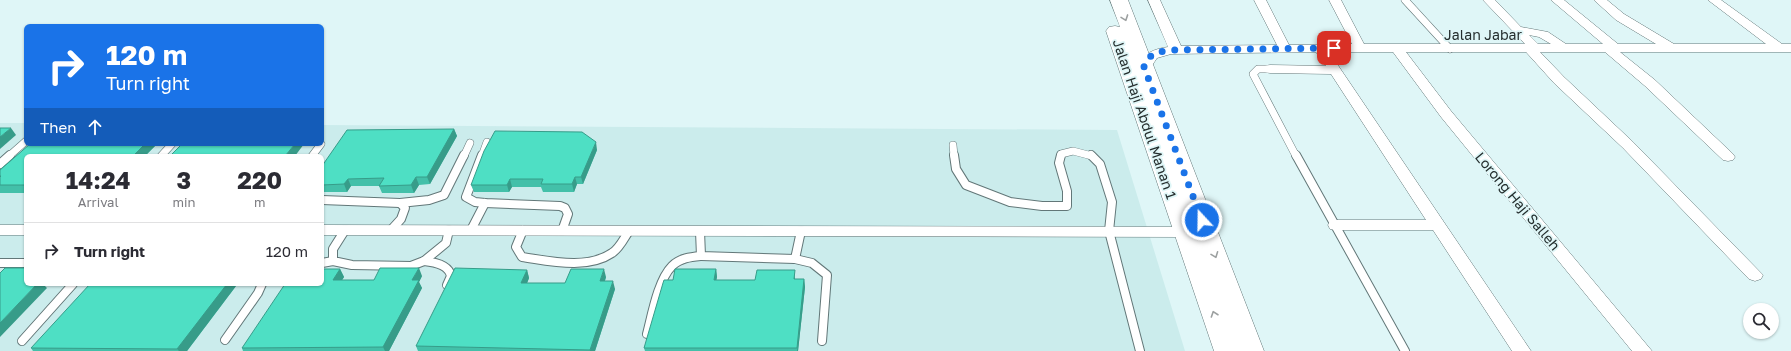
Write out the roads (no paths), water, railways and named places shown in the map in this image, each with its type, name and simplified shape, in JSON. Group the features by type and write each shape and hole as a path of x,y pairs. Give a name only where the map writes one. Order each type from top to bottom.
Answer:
{"street":[{"name":"Jalan Haji Abdul Manan 1","path":"1104,0 1227,351"},
{"name":"Jalan Haji Abdul Manan 1","path":"1119,0 1251,351"},
{"path":"1154,0 1176,50"},
{"path":"1260,0 1285,48"},
{"path":"1335,0 1360,48"},
{"path":"1489,0 1518,30 1559,80 1634,151 1755,275"},
{"path":"1557,0 1650,83 1728,157"},
{"path":"1600,0 1620,17 1671,48"},
{"path":"1714,0 1785,48"},
{"path":"1518,30 1552,37 1564,49"},
{"path":"1132,36 1149,46 1176,50"},
{"name":"Jalan Jabar","path":"1176,50 1285,48 1785,48"},
{"path":"1320,48 1522,351"},
{"name":"Lorong Haji Salleh","path":"1397,48 1446,114 1643,351"},
{"path":"1144,67 1146,60 1152,54 1176,50"},
{"path":"1270,69 1335,70"},
{"path":"1336,225 1439,225"},
{"path":"0,230 24,230"},
{"path":"324,230 1185,232"}],"lane":[{"path":"1405,0 1450,48"},
{"path":"1270,69 1258,69 1253,74 1281,128 1405,351"},
{"path":"487,142 466,197 475,202 560,206 565,208 568,214 562,230"},
{"path":"0,164 24,143"},
{"path":"324,200 400,202 429,200 444,195 470,143"},
{"path":"953,145 956,169 966,185 1010,202 1042,206 1067,206 1067,191 1059,163 1061,154 1073,150 1091,155 1100,164 1112,202 1109,231 1140,351"},
{"path":"163,154 170,146"},
{"path":"391,230 401,219 405,208 400,202"},
{"path":"471,230 485,202"},
{"path":"332,261 333,249 345,230"},
{"path":"324,263 332,261 352,266 411,266 424,260 446,243 449,230"},
{"path":"523,230 516,247 522,257 552,262 575,263 599,259 612,253 629,230"},
{"path":"700,230 701,256"},
{"path":"796,259 801,231"},
{"path":"647,334 662,284 670,267 684,258 701,256 796,259 812,263 827,275 822,341"},
{"path":"424,260 441,264 450,272 451,276 444,291"},
{"path":"0,263 24,263"},
{"path":"22,341 71,286"},
{"path":"226,340 258,293 261,286"}]}
